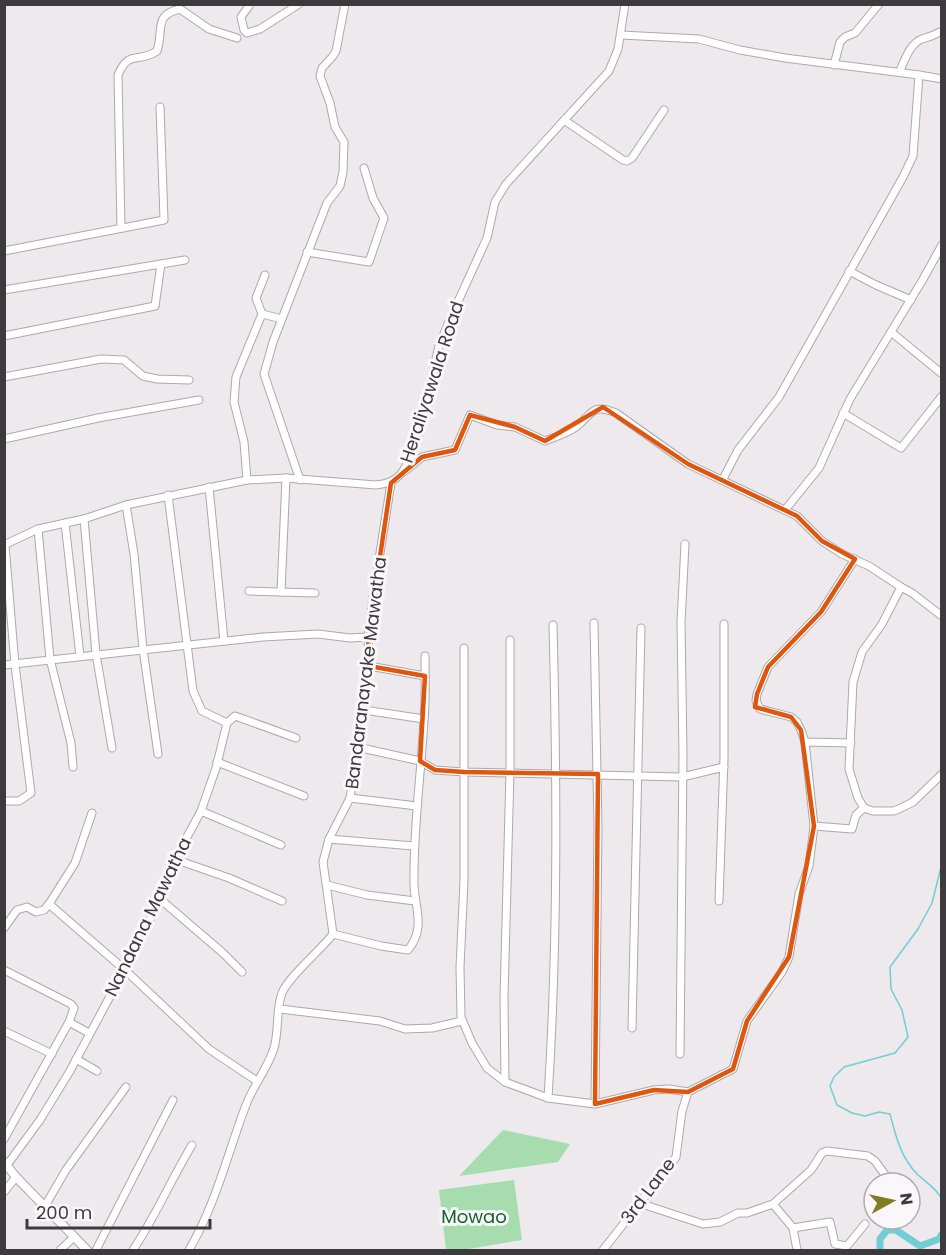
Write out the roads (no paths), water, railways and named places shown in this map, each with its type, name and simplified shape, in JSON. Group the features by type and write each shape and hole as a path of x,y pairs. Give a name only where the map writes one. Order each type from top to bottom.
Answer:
{"main road":[{"path":"6,1164 87,1251"}],"street":[{"path":"249,6 241,17 244,30 248,33 260,29 299,4"},
{"path":"300,480 264,374 307,252 327,203 340,186 344,142 334,127 330,103 320,76 322,68 336,51 345,4"},
{"name":"Heraliyawala Road","path":"5,545 38,529 84,519 126,505 247,480 286,478 376,485 391,483 401,474 409,459 420,429 440,346 457,302 487,238 495,202 506,184 609,71 621,35 625,4"},
{"path":"834,65 840,42 855,33 877,6"},
{"path":"121,228 118,75 123,63 132,58 147,58 157,51 161,19 168,12 180,9 209,29 237,38"},
{"path":"901,68 906,55 919,40 930,38 942,30"},
{"path":"621,35 699,39 740,50 942,79"},
{"path":"723,479 738,450 779,397 903,177 913,156 919,75"},
{"path":"4,251 164,220 160,107"},
{"path":"564,120 627,161 632,158 664,110"},
{"path":"307,252 369,262 384,218 373,198 364,168"},
{"path":"785,510 819,468 843,413 942,245"},
{"path":"4,290 185,260"},
{"path":"4,336 155,306 162,264"},
{"path":"849,271 911,300"},
{"path":"247,480 244,442 234,402 236,377 262,314 256,298 265,275"},
{"path":"262,314 282,319"},
{"path":"891,332 941,373"},
{"path":"4,377 101,359 124,360 143,376 189,380"},
{"path":"843,413 901,448 942,396"},
{"path":"4,439 98,418 200,400"},
{"path":"401,474 422,457 455,450 470,415 497,425 515,427 545,441 575,428 591,410 603,407 616,413 688,464 797,516 822,541 842,554 869,566 912,593 942,616"},
{"path":"280,592 286,478"},
{"name":"Bandaranayake Mawatha","path":"333,934 323,862 329,840 350,798 369,666 368,637 391,483"},
{"path":"209,487 224,641"},
{"path":"168,495 193,691 202,711 227,723 235,716 296,738"},
{"path":"126,505 158,754"},
{"path":"84,519 96,654 112,748"},
{"path":"65,523 80,656"},
{"path":"38,529 50,659 71,743 73,767"},
{"path":"680,1054 681,622 686,544"},
{"path":"4,801 19,801 31,793 15,665 5,545"},
{"path":"464,648 464,881 460,981 462,1021 472,1043 487,1068 505,1082 548,1098 595,1104 654,1090 669,1089 688,1092 733,1069 747,1021 782,972 789,957 799,894 809,866 814,826 805,742 797,722 785,714 760,709 756,701 757,694 768,667 821,612 855,559"},
{"path":"901,587 882,624 862,651 853,682 849,769 858,798 864,808 873,812 894,811 913,802 942,774"},
{"path":"249,591 315,593"},
{"path":"594,623 598,774 595,1104"},
{"path":"719,901 724,766 724,624"},
{"path":"548,1098 553,1021 557,773 554,625"},
{"path":"632,1028 641,628"},
{"path":"4,665 224,641 318,634 350,638 368,637"},
{"path":"505,1082 504,997 510,772 510,640"},
{"path":"189,1251 204,1225 225,1171 246,1105 274,1049 282,993 333,934 408,950 416,941 419,919 415,901 414,846 424,719 426,656"},
{"path":"369,666 425,676"},
{"path":"364,710 424,719"},
{"name":"Nandana Mawatha","path":"6,1164 40,1120 125,970 201,811 218,762 227,723"},
{"path":"805,742 851,743"},
{"path":"357,747 420,761 435,770 464,772 682,777 724,766"},
{"path":"218,762 304,795"},
{"path":"350,798 417,806"},
{"path":"814,826 852,829 856,815 864,808"},
{"path":"201,811 281,845"},
{"path":"4,928 17,910 27,907 36,912 44,910 50,904 75,863 92,813"},
{"path":"329,840 414,846"},
{"path":"177,860 229,878 282,901"},
{"path":"327,885 415,901"},
{"path":"160,899 242,972"},
{"path":"50,904 209,1048 257,1081"},
{"path":"4,970 71,1004 74,1008 52,1054 4,1139"},
{"path":"280,1009 380,1021 405,1029 432,1028 462,1021"},
{"path":"69,1022 89,1033"},
{"path":"4,1031 52,1054"},
{"path":"76,1059 97,1071"},
{"path":"45,1206 66,1170 126,1087"},
{"name":"3rd Lane","path":"603,1251 676,1157 682,1111 688,1092"},
{"path":"96,1251 173,1100"},
{"path":"133,1251 192,1145"},
{"path":"639,1203 703,1224 720,1222 738,1213 747,1213 773,1204 811,1170 822,1153 827,1151 868,1156 882,1171"},
{"path":"4,1192 16,1176"},
{"path":"773,1204 793,1228 797,1251"},
{"path":"793,1228 830,1222 835,1244 847,1246 862,1228"},
{"path":"60,1251 73,1238"}],"waterway":[{"path":"942,719 942,728"},
{"path":"942,863 932,903 918,929 890,967 891,989 902,1010 908,1037 895,1053 844,1067 834,1077 830,1086 837,1105 852,1113 865,1116 879,1112 890,1114 907,1162 942,1199"},
{"path":"880,1250 880,1239 887,1230 896,1230 920,1246 939,1239 942,1234"}],"park label":[{"name":"Mowao","path":"474,1217"}]}
